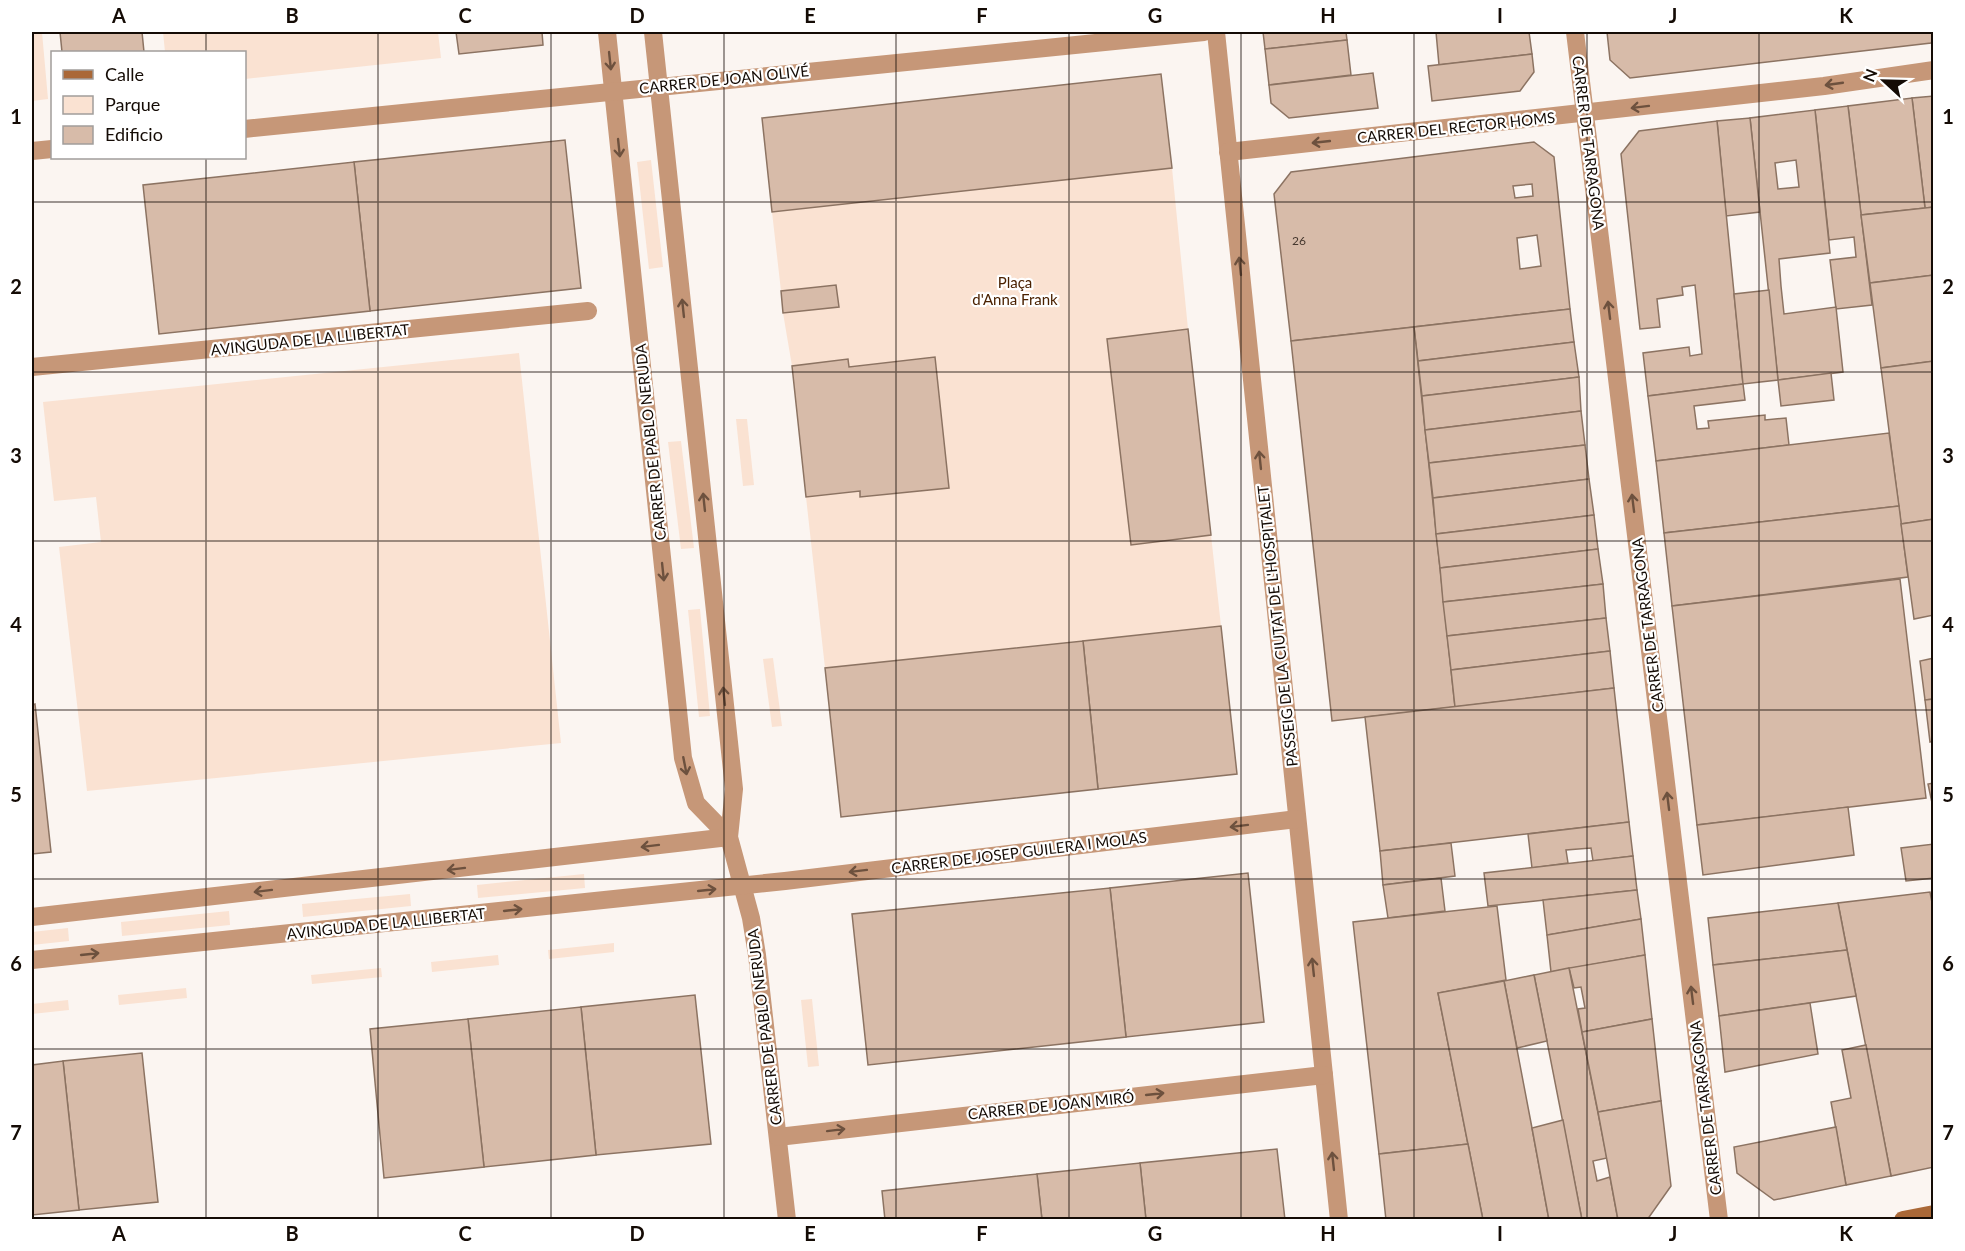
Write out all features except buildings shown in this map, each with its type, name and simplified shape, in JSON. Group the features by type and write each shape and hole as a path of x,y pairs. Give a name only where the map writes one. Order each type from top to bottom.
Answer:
{"street":[{"name":"CARRER DE PABLO NERUDA","path":"607,32 683,758 696,803 729,837"},
{"name":"CARRER DE PABLO NERUDA","path":"653,32 734,789 729,837 751,918 758,955 787,1220"},
{"name":"CARRER DE JOAN OLIVÉ","path":"246,129 1204,32"},
{"name":"PASSEIG DE LA CIUTAT DE L'HOSPITALET","path":"1216,32 1339,1220"},
{"name":"CARRER DE TARRAGONA","path":"1575,32 1719,1220"},
{"name":"CARRER DEL RECTOR HOMS","path":"1228,152 1585,113 1934,70"},
{"path":"32,151 51,149"},
{"name":"AVINGUDA DE LA LLIBERTAT","path":"32,368 588,310"},
{"name":"CARRER DE JOSEP GUILERA I MOLAS","path":"741,886 1297,819"},
{"path":"32,917 729,837"},
{"name":"AVINGUDA DE LA LLIBERTAT","path":"32,960 741,886"},
{"name":"CARRER DE JOAN MIRÓ","path":"778,1137 1324,1075"},
{"path":"1904,1220 1934,1214"}],"green space":[{"path":"32,32 42,32 48,99 32,101"},
{"path":"163,32 438,32 441,58 246,79 246,51 165,51"},
{"path":"651,160 663,267 649,269 637,162"},
{"name":"Plaça d'Anna Frank","path":"1172,168 1188,329 1107,339 1131,545 1211,535 1221,626 825,668 806,497 860,491 861,497 949,488 935,357 849,367 848,360 792,366 783,313 838,307 781,291 772,212"},
{"path":"519,353 561,743 87,791 59,547 101,542 96,497 54,501 43,402"},
{"path":"736,419 747,419 754,485 743,486"},
{"path":"681,441 694,548 681,549 668,442"},
{"path":"700,609 710,716 699,717 688,610"},
{"path":"773,658 782,726 772,727 763,659"},
{"path":"584,874 585,888 478,898 477,885"},
{"path":"410,894 411,906 303,917 302,904"},
{"path":"229,911 230,925 122,936 121,922"},
{"path":"68,928 69,941 32,945 32,932"},
{"path":"614,943 614,952 549,959 548,950"},
{"path":"498,955 499,965 432,972 431,962"},
{"path":"381,968 382,977 312,984 311,975"},
{"path":"186,988 187,998 119,1005 118,995"},
{"path":"812,999 819,1066 808,1067 801,1000"},
{"path":"68,1000 69,1010 32,1014 32,1004"}]}
